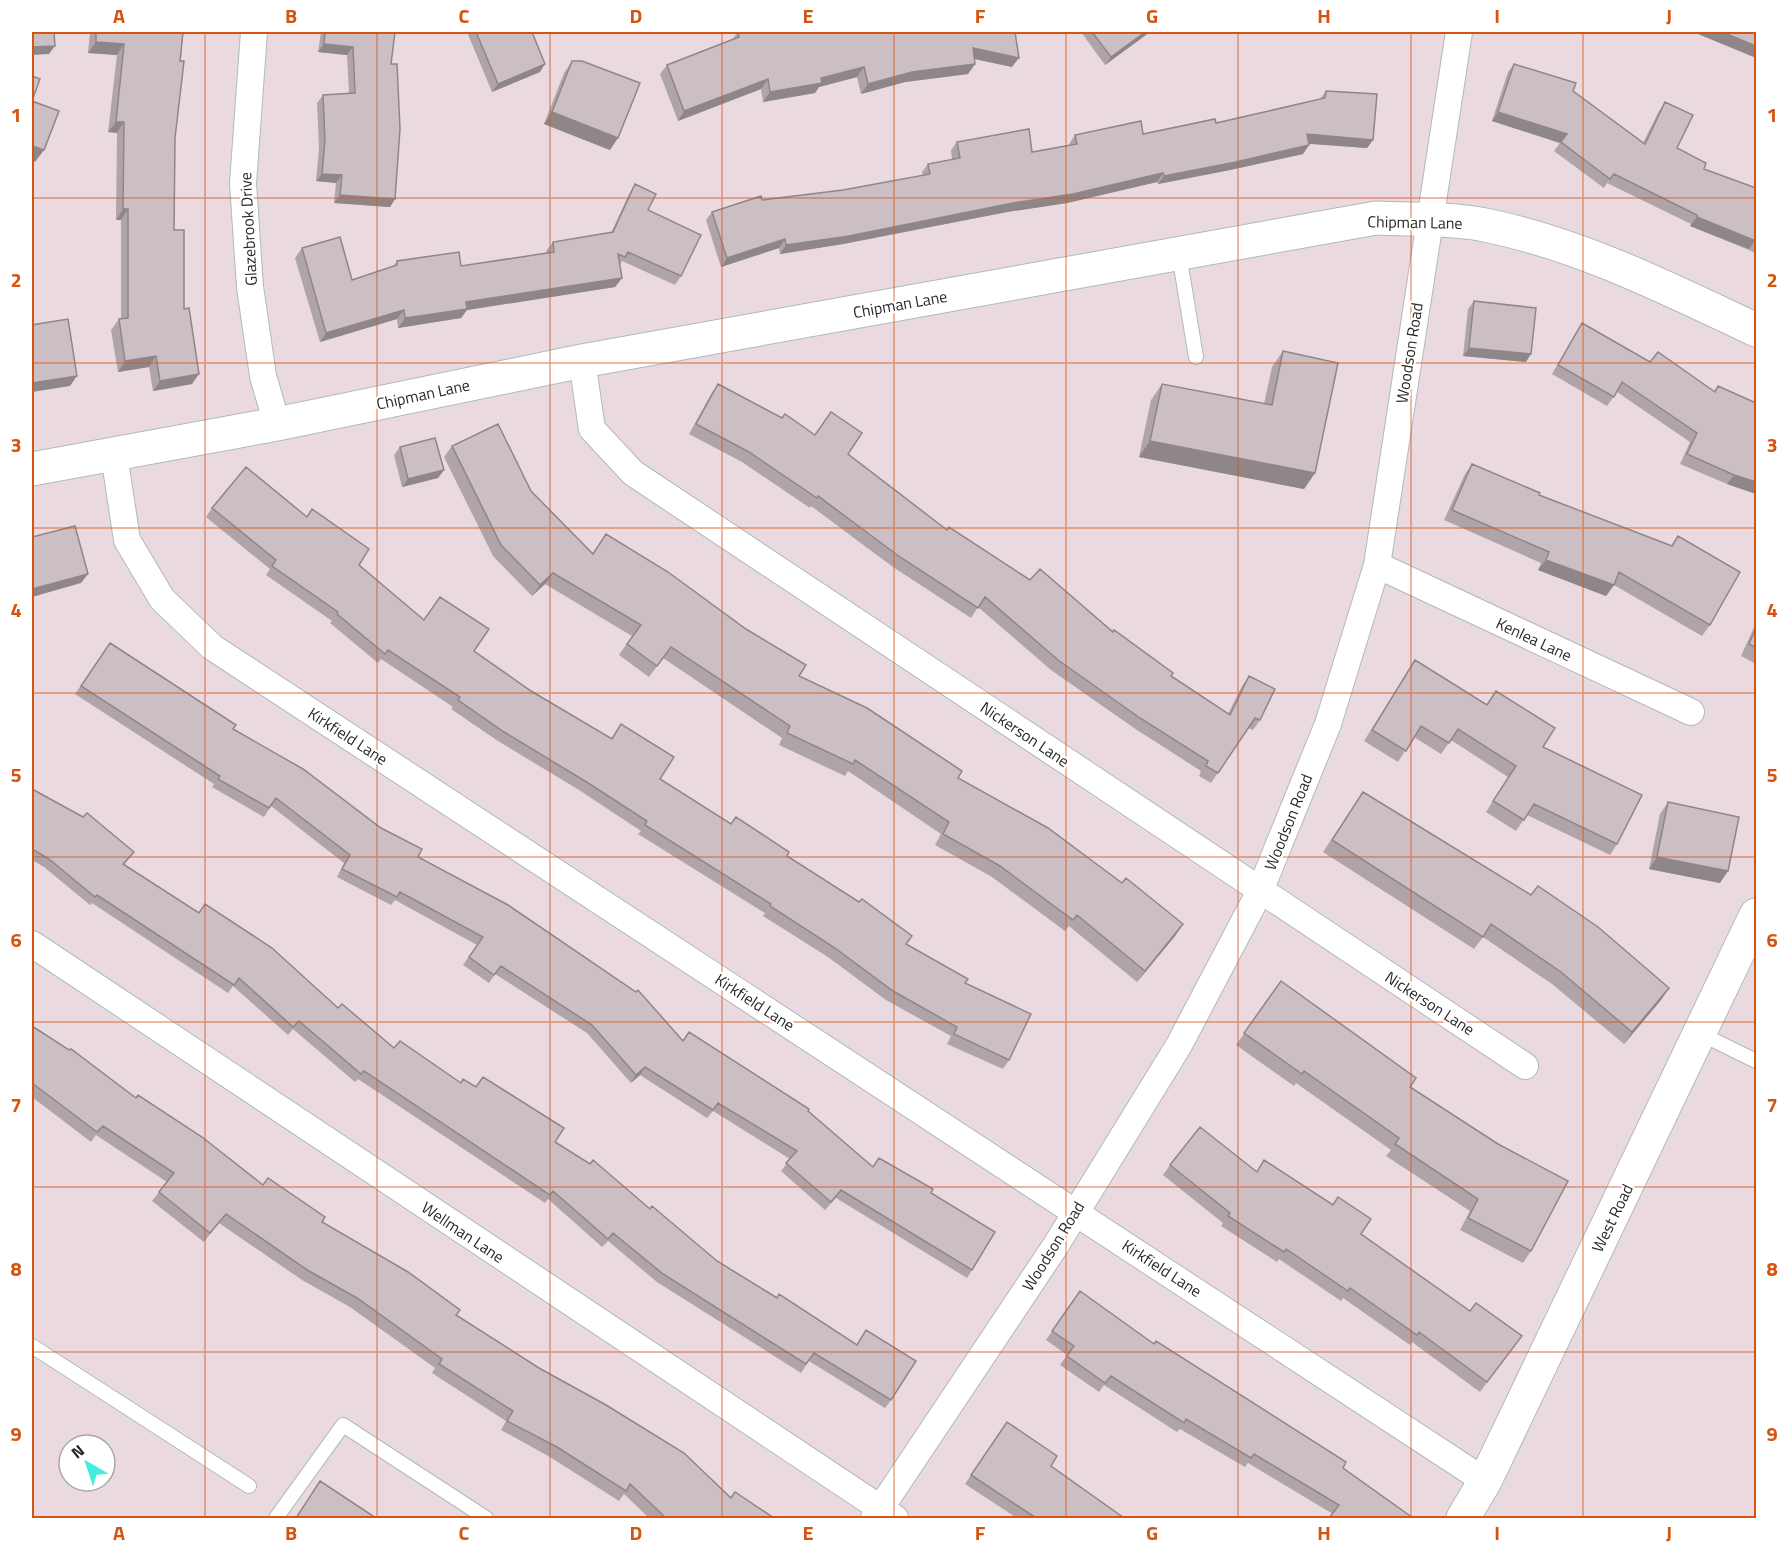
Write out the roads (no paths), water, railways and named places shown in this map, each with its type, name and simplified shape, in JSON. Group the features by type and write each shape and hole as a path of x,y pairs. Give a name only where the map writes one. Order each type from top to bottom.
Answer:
{"street":[{"name":"Glazebrook Drive","path":"254,32 243,183 252,298 263,376 277,424"},
{"name":"Woodson Road","path":"883,1515 1056,1245 1179,1045 1260,891 1328,724 1377,565 1428,221 1459,32"},
{"name":"Chipman Lane","path":"32,470 277,424 582,361 1376,218 1484,224 1564,247 1658,283 1756,330"},
{"name":"Nickerson Lane","path":"582,361 592,429 633,473 1525,1066"},
{"name":"Kirkfield Lane","path":"114,455 127,540 162,598 212,647 1485,1481"},
{"name":"Kenlea Lane","path":"1377,565 1691,712"},
{"name":"West Road","path":"1463,1518 1485,1481 1701,1034 1750,948 1756,915"},
{"name":"Wellman Lane","path":"32,945 883,1515"}],"lane":[{"path":"1179,254 1196,357"},
{"path":"1701,1034 1756,1061"},
{"path":"32,1346 249,1486"},
{"path":"276,1518 343,1425 486,1518"}]}
